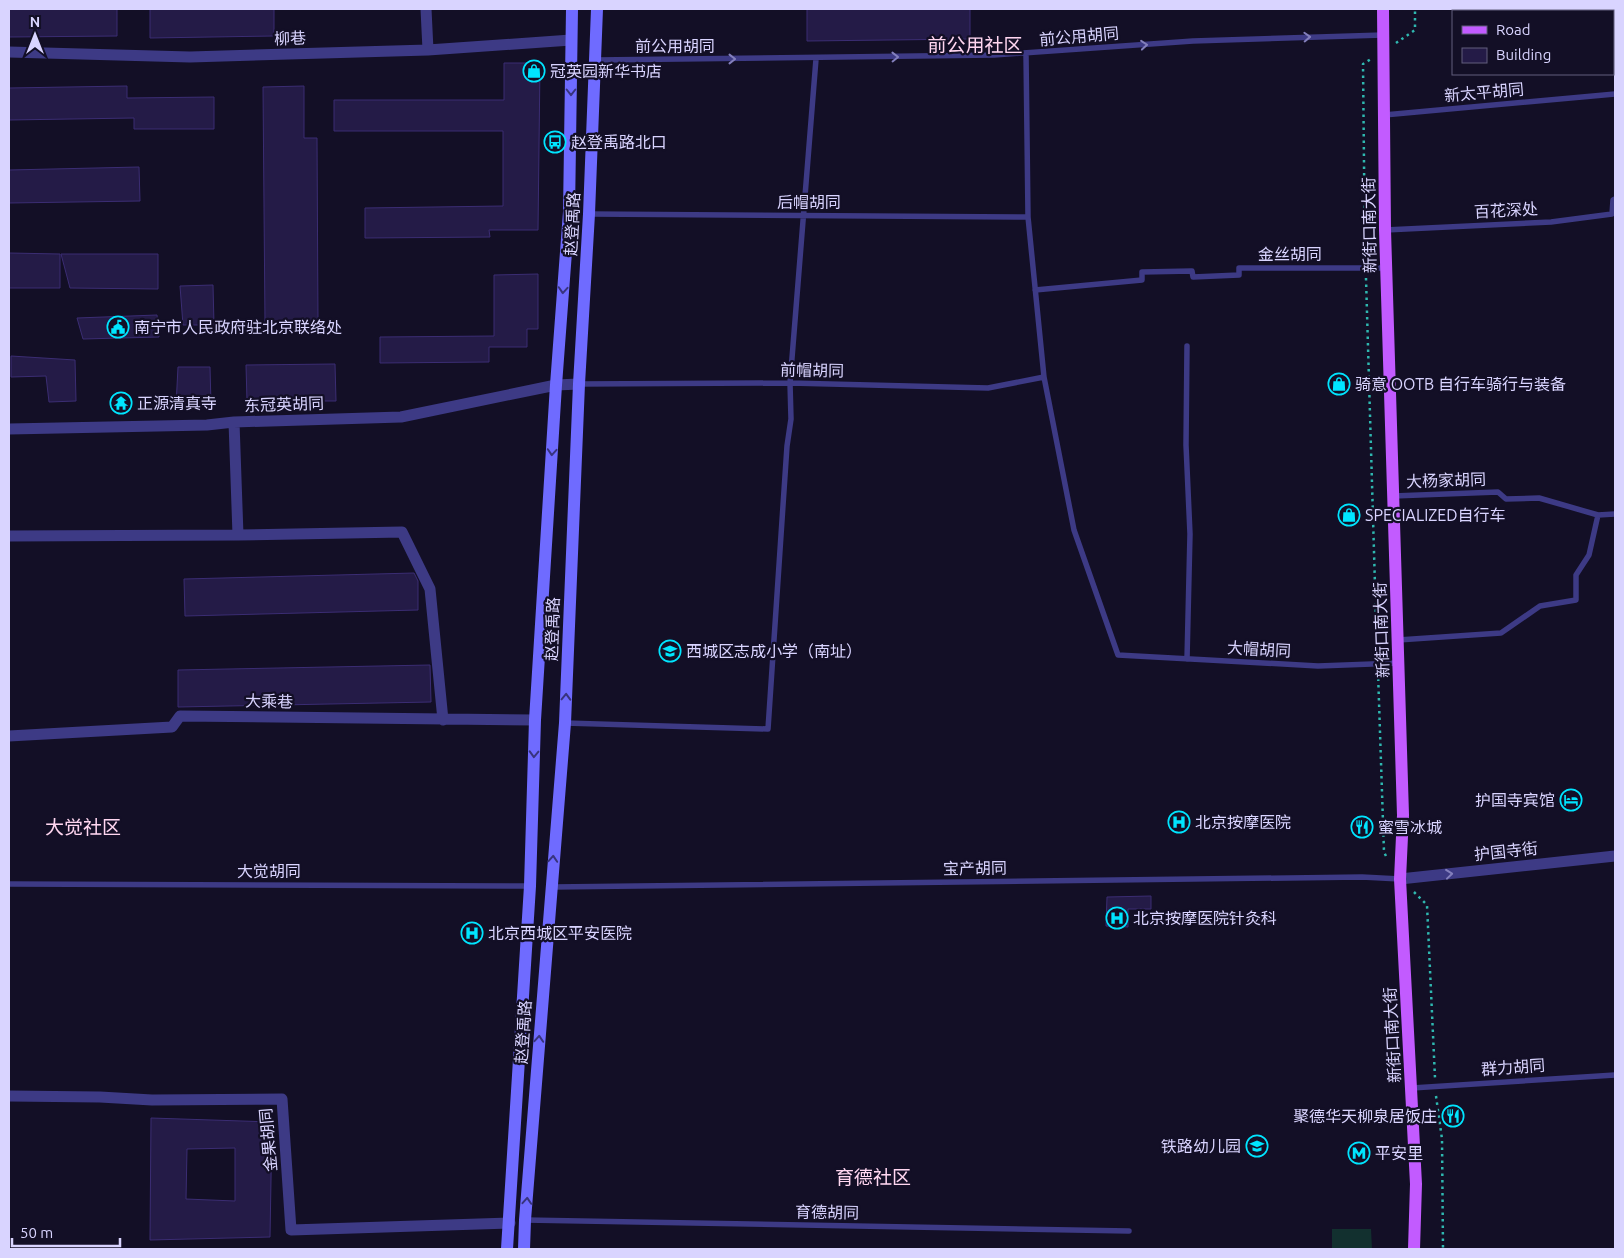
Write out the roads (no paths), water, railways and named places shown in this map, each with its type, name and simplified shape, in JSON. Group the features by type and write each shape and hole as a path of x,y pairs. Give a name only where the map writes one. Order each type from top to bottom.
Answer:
{"main road":[{"name":"赵登禹路","path":"508,1249 530,886 535,720 569,212 572,9"},
{"name":"赵登禹路","path":"524,1249 565,723 578,384 589,214 597,9"},
{"name":"新街口南大街","path":"1383,9 1385,230 1403,815 1400,879 1416,1184 1414,1249"}],"street":[{"path":"426,9 428,50"},
{"name":"柳巷","path":"9,52 190,57 428,50 571,40"},
{"name":"东冠英胡同","path":"9,429 207,425 234,422 401,417 556,384 578,384"},
{"path":"234,422 238,535"},
{"path":"9,536 402,532 430,589 443,720"},
{"name":"大乘巷","path":"9,736 172,727 180,716 535,720"},
{"name":"护国寺街","path":"1400,879 1615,856"},
{"name":"金果胡同","path":"9,1096 100,1097 152,1100 282,1099 291,1230 510,1223"}],"lane":[{"name":"前公用胡同","path":"596,60 1026,54 1193,41 1383,35"},
{"path":"1026,54 1028,217 1044,377"},
{"path":"565,723 768,729 786,446 791,419 790,383 816,58"},
{"name":"新太平胡同","path":"1384,115 1615,94"},
{"name":"百花深处","path":"1385,230 1551,222 1612,214 1613,200 1615,199"},
{"name":"后帽胡同","path":"589,214 1028,217"},
{"name":"金丝胡同","path":"1035,290 1142,280 1142,272 1192,271 1193,277 1239,275 1239,268 1386,268"},
{"path":"1187,346 1186,444 1190,534 1187,659"},
{"name":"前帽胡同","path":"578,384 790,383 988,388 1044,377"},
{"name":"大帽胡同","path":"1044,377 1074,530 1118,655 1318,666 1399,663"},
{"name":"大杨家胡同","path":"1393,496 1498,492 1506,499 1539,498 1598,516 1615,514"},
{"path":"1398,640 1501,633 1540,606 1576,600 1576,575 1589,555 1598,516"},
{"name":"宝产胡同","path":"551,887 1362,877 1400,879"},
{"name":"大觉胡同","path":"9,884 530,886"},
{"name":"群力胡同","path":"1412,1088 1615,1075"},
{"name":"育德胡同","path":"525,1220 1129,1231"}],"place":[{"name":"冠英园新华书店","path":"534,71"},
{"name":"赵登禹路北口","path":"555,142"},
{"name":"南宁市人民政府驻北京联络处","path":"118,327"},
{"name":"骑意 OOTB 自行车骑行与装备","path":"1339,384"},
{"name":"正源清真寺","path":"121,403"},
{"name":"SPECIALIZED自行车","path":"1349,515"},
{"name":"西城区志成小学（南址）","path":"670,651"},
{"name":"护国寺宾馆","path":"1571,800"},
{"name":"北京按摩医院","path":"1179,822"},
{"name":"蜜雪冰城","path":"1362,827"},
{"name":"北京按摩医院针灸科","path":"1117,918"},
{"name":"北京西城区平安医院","path":"472,933"},
{"name":"聚德华天柳泉居饭庄","path":"1453,1116"},
{"name":"铁路幼儿园","path":"1257,1146"},
{"name":"平安里","path":"1359,1153"}],"district":[{"name":"前公用社区","path":"975,45"},
{"name":"大觉社区","path":"83,827"},
{"name":"育德社区","path":"873,1177"}]}
